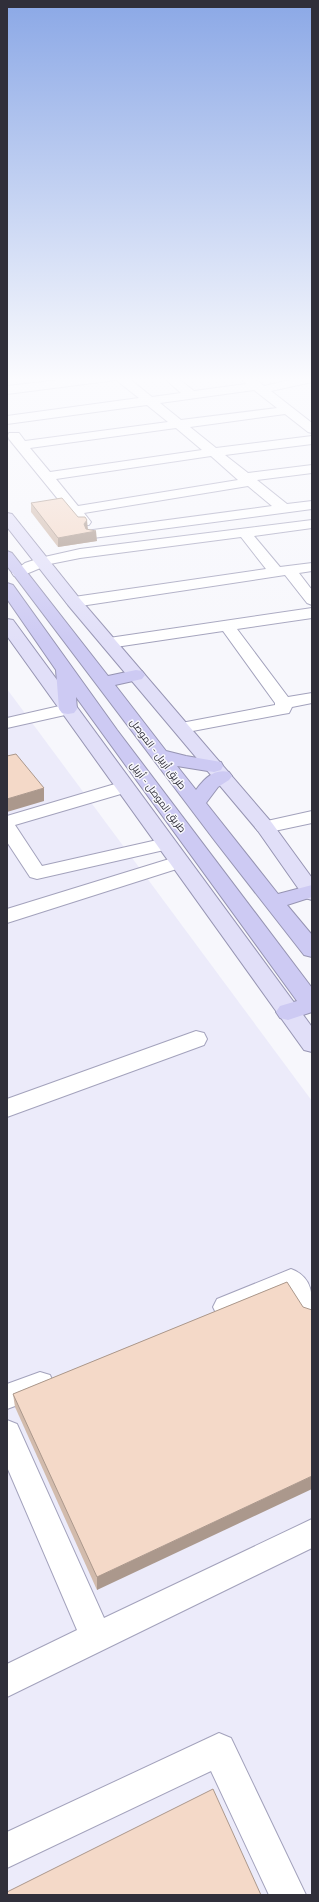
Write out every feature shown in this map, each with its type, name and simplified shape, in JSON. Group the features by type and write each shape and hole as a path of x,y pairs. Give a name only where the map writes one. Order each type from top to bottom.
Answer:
{"highway":[{"name":"طريق أربيل - الموصل","path":"7,556 13,574 103,682 312,950"},
{"name":"طريق الموصل - أربيل","path":"7,588 64,670 312,1004"},
{"path":"64,670 68,709"},
{"path":"103,682 136,675"},
{"path":"159,755 218,771 211,784 196,803"},
{"path":"274,902 311,892"},
{"path":"288,1012 312,1004"}],"main road":[{"path":"7,517 74,602 265,827 311,892"},
{"path":"7,624 312,1044"}],"street":[{"path":"38,466 76,510 94,534 103,550"},
{"path":"47,476 118,466"},
{"path":"230,466 283,508"},
{"path":"76,510 312,469"},
{"path":"94,534 312,505"},
{"path":"13,574 42,561 103,550 312,524"},
{"path":"244,532 312,600"},
{"path":"74,602 312,567"},
{"path":"109,643 312,613"},
{"path":"182,728 283,709 284,702 227,626"},
{"path":"284,702 312,698"},
{"path":"7,723 68,709"},
{"path":"7,822 125,787"},
{"path":"265,827 312,817"},
{"path":"7,828 37,873 166,844"},
{"path":"7,916 179,862"},
{"path":"7,1108 196,1039"},
{"path":"204,1316 291,1280 312,1312"},
{"path":"7,1397 65,1373"},
{"path":"7,1433 96,1637"},
{"path":"7,1681 312,1532"},
{"path":"7,1850 218,1750 288,1895"}],"shaded area":[{"path":"7,689 312,1101 312,1895 7,1895"}],"building":[{"path":"62,498 78,517 85,517 87,520 84,524 86,529 96,531 58,538 31,503"},
{"path":"16,754 44,788 7,799 7,756"},
{"path":"287,1282 303,1307 312,1310 312,1476 97,1577 13,1394"},
{"path":"213,1789 261,1895 7,1895 7,1892"}]}
